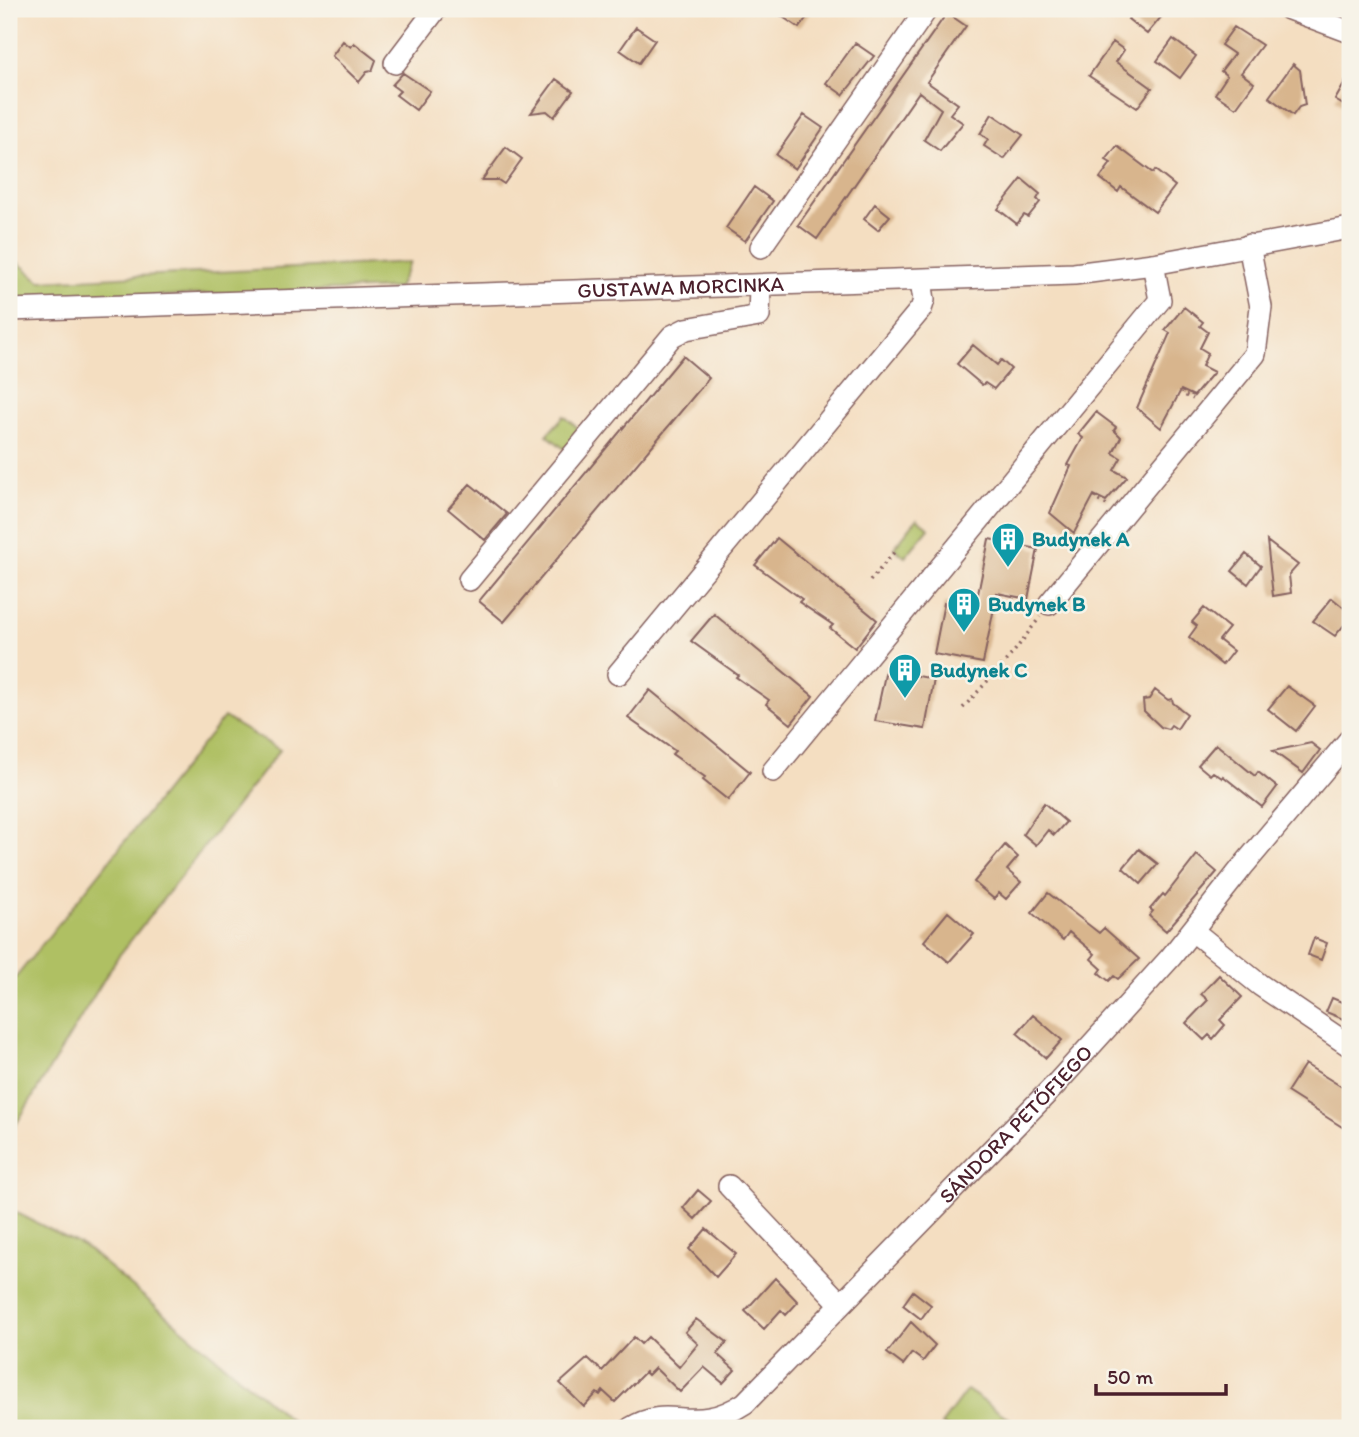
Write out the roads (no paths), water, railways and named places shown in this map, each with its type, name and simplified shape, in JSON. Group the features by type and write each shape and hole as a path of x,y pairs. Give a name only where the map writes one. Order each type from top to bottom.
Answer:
{"street":[{"path":"395,63 436,9"},
{"path":"761,247 927,9"},
{"path":"1289,9 1350,32"},
{"name":"GUSTAWA MORCINKA","path":"9,310 760,287 1074,274 1153,264 1350,228"},
{"path":"1049,604 1255,354 1261,307 1249,246"},
{"path":"773,771 1160,300 1153,264"},
{"path":"618,674 921,309 924,300 921,281"},
{"path":"469,580 672,336 686,329 759,316 760,287"},
{"name":"SÁNDORA PETŐFIEGO","path":"631,1428 655,1419 707,1425 734,1413 1056,1084 1193,931 1243,866 1350,739"},
{"path":"1193,931 1260,985 1350,1046"},
{"path":"729,1186 840,1303"}],"place":[{"name":"Budynek A","path":"1008,569"},
{"name":"Budynek B","path":"964,634"},
{"name":"Budynek C","path":"905,700"}]}
